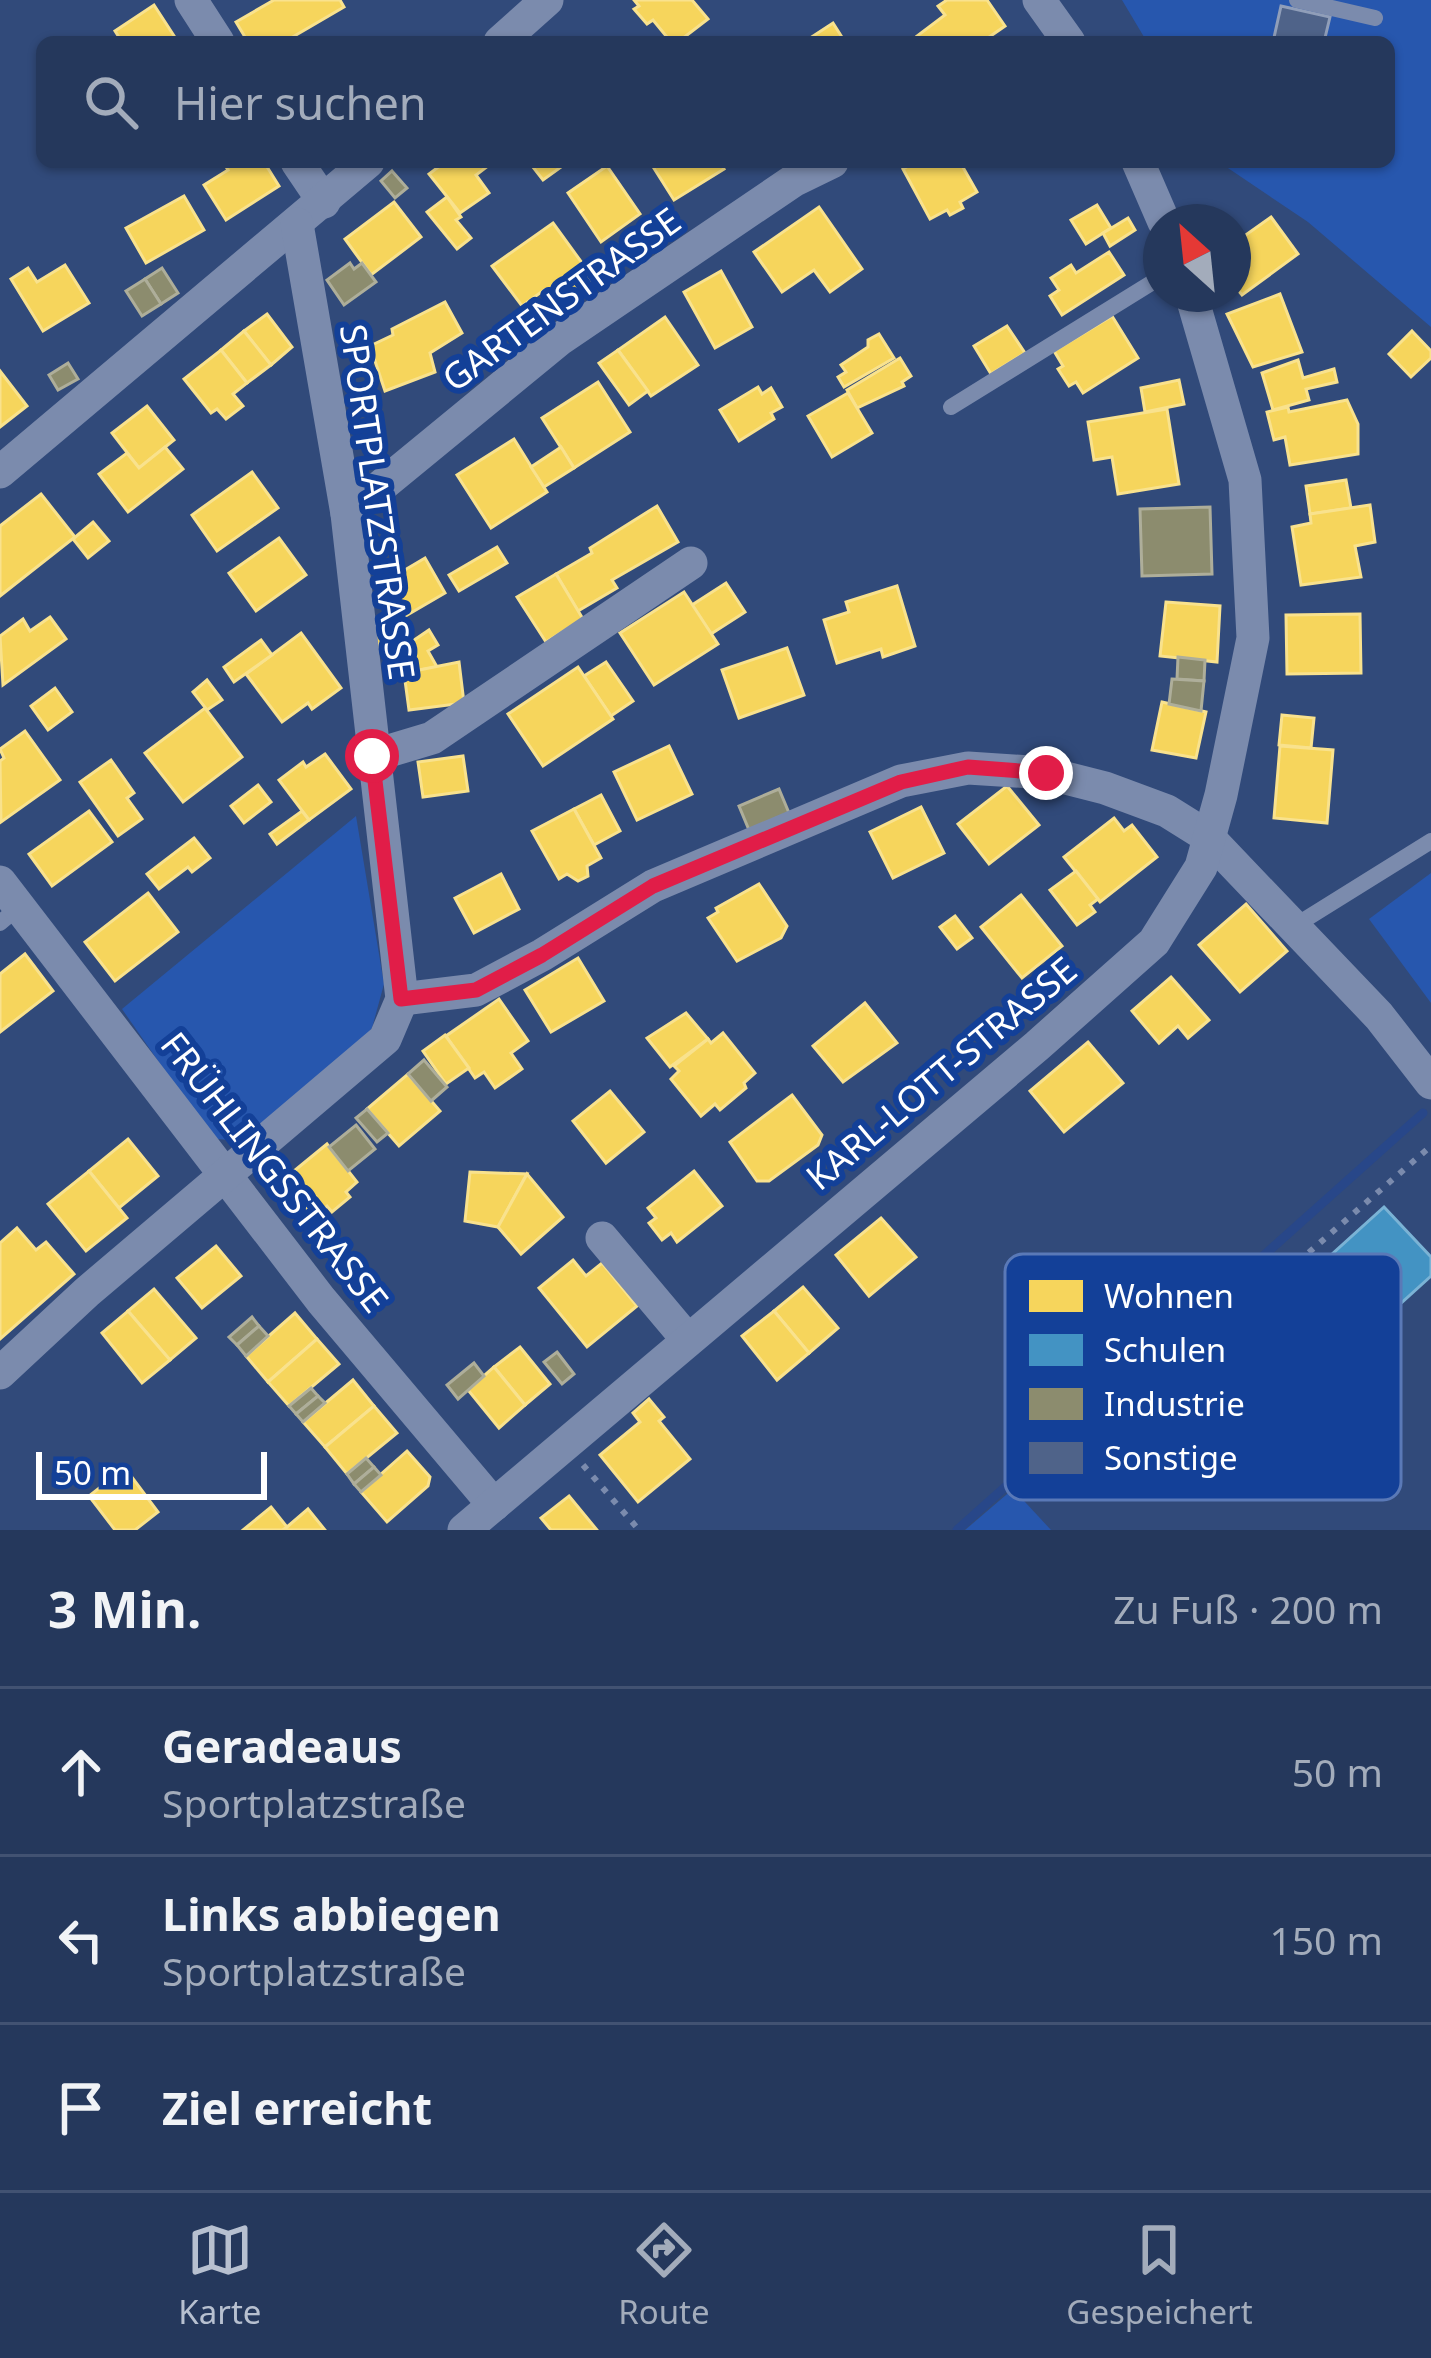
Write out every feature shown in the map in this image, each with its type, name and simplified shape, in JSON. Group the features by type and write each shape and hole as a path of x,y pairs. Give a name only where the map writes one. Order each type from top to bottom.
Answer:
{"street":[{"path":"191,0 214,36"},
{"path":"507,36 547,0"},
{"path":"1039,0 1065,36"},
{"path":"301,168 324,202"},
{"path":"0,472 361,168"},
{"name":"GARTENSTRASSE","path":"347,514 560,339 820,168"},
{"path":"1141,168 1156,204"},
{"name":"SPORTPLATZSTRASSE","path":"297,224 347,514 401,999"},
{"name":"KARL-LOTT-STRASSE","path":"464,1530 1154,942 1201,867 1253,638 1245,480 1196,312"},
{"path":"372,756 433,738 692,563"},
{"path":"0,1373 87,1292 385,1039 401,999 476,990 653,886 848,801 901,782 968,767 1046,773 1106,788 1167,811 1207,836 1379,1016 1428,1078"},
{"name":"FRÜHLINGSSTRASSE","path":"6,904 122,1036 321,1300 494,1505"},
{"path":"602,1238 687,1339"}],"lane":[{"path":"1297,0 1375,18"},
{"path":"951,407 1143,288"},
{"path":"1293,927 1431,841"}],"path":[{"path":"1308,1254 1431,1146"},
{"path":"565,1444 640,1530"}],"shaded area":[{"path":"1122,0 1431,0 1431,327 1308,222 1228,168 1395,168 1395,36 1143,36"},
{"path":"356,816 384,984 372,1028 362,1043 249,1142 218,1139 206,1130 122,1009"},
{"path":"1431,873 1431,1003 1369,919"},
{"path":"1005,1496 1005,1500 1023,1500 1051,1530 965,1530"}],"building: Wohnen":[{"path":"274,0 340,0 344,7 294,36 244,36 236,22"},
{"path":"634,0 692,0 708,19 686,36 666,36 653,20 647,24 634,9 639,6"},
{"path":"947,0 987,0 1005,26 991,36 917,36 945,15 938,6"},
{"path":"154,5 174,36 118,36 115,31"},
{"path":"833,23 841,36 813,36"},
{"path":"268,168 279,186 226,220 204,185 228,170"},
{"path":"437,168 485,168 476,175 489,193 460,213 429,174"},
{"path":"534,168 560,168 543,180"},
{"path":"608,168 640,214 601,242 568,193"},
{"path":"654,168 724,169 674,200"},
{"path":"963,168 977,192 960,202 963,208 930,219 903,169"},
{"path":"184,196 204,230 146,263 126,228"},
{"path":"447,197 461,217 456,220 471,238 457,249 427,212"},
{"path":"394,202 421,237 371,275 345,239"},
{"path":"1097,205 1111,228 1086,244 1071,220"},
{"path":"819,207 862,269 830,292 814,270 782,292 754,252"},
{"path":"1271,217 1298,254 1251,288 1251,231"},
{"path":"1128,218 1135,230 1110,246 1103,233"},
{"path":"553,223 593,278 555,306 544,290 522,306 492,266"},
{"path":"1109,252 1124,275 1062,315 1050,296 1059,290 1051,278 1071,265 1076,273"},
{"path":"65,265 89,303 43,331 11,279 28,268 37,282"},
{"path":"721,271 752,327 715,348 684,292"},
{"path":"1280,294 1302,352 1253,367 1227,314 1251,312 1251,305"},
{"path":"445,302 462,333 430,353 435,372 385,391 370,346"},
{"path":"267,314 292,347 271,365 244,331"},
{"path":"1112,316 1138,358 1083,393 1076,382 1069,386 1054,351"},
{"path":"665,317 698,365 651,396 618,350"},
{"path":"1007,326 1025,353 991,374 974,346"},
{"path":"244,331 271,365 247,383 221,350"},
{"path":"1412,331 1431,351 1431,358 1411,377 1389,354"},
{"path":"879,334 894,358 844,387 838,377 846,372 841,365"},
{"path":"221,350 247,383 233,394 243,406 226,419 217,409 211,413 184,379"},
{"path":"618,350 648,391 629,405 599,363"},
{"path":"900,358 911,376 902,382 904,386 857,408 847,390"},
{"path":"1298,360 1303,378 1334,369 1337,382 1306,389 1309,400 1273,410 1262,373"},
{"path":"0,371 27,406 0,427"},
{"path":"1179,380 1184,404 1145,412 1141,388"},
{"path":"598,382 630,432 574,468 542,418"},
{"path":"758,387 762,394 771,388 782,407 771,413 774,419 739,441 720,410"},
{"path":"848,393 872,433 832,457 808,416"},
{"path":"1347,400 1358,424 1358,454 1290,465 1285,437 1274,440 1267,412"},
{"path":"147,406 174,440 139,468 112,433"},
{"path":"1167,409 1179,484 1118,494 1112,457 1094,460 1088,422"},
{"path":"514,439 547,492 491,528 457,475"},
{"path":"165,447 183,469 128,512 99,474 127,453 139,468"},
{"path":"561,447 574,468 544,487 531,467"},
{"path":"252,472 278,508 217,551 192,515"},
{"path":"1346,480 1351,508 1310,514 1306,486"},
{"path":"41,494 75,537 0,596 0,526"},
{"path":"1370,505 1375,542 1355,546 1361,577 1301,585 1292,527 1311,523 1310,514"},
{"path":"657,506 678,542 612,580 617,588 578,611 556,574"},
{"path":"93,522 109,541 88,558 73,539"},
{"path":"279,538 306,575 256,611 229,573"},
{"path":"497,547 507,563 459,591 449,575"},
{"path":"425,558 445,593 397,621 376,587"},
{"path":"556,574 583,619 546,642 517,597"},
{"path":"726,583 745,612 711,634 692,605"},
{"path":"897,586 915,646 883,657 881,649 837,663 824,620 849,612 846,602"},
{"path":"684,592 718,644 654,685 620,633"},
{"path":"1166,602 1220,606 1217,662 1160,656"},
{"path":"1360,614 1361,673 1287,674 1286,615"},
{"path":"393,616 403,634 379,647 370,629"},
{"path":"50,617 66,639 3,685 0,636 23,619 30,631"},
{"path":"429,630 438,645 428,651 437,667 414,671 401,649"},
{"path":"301,633 341,688 312,709 308,703 282,722 246,674"},
{"path":"261,640 272,655 234,682 224,667"},
{"path":"787,648 804,695 739,718 722,670"},
{"path":"459,662 464,703 409,710 404,673"},
{"path":"606,662 633,701 611,716 584,676"},
{"path":"578,667 613,719 543,766 508,714"},
{"path":"207,680 222,700 207,710 193,692"},
{"path":"55,688 72,712 48,730 31,706"},
{"path":"1162,702 1206,712 1196,758 1152,750"},
{"path":"205,708 242,757 183,802 145,753"},
{"path":"1282,715 1314,718 1311,748 1279,745"},
{"path":"25,731 60,780 1,822 0,761 4,758 0,749"},
{"path":"669,746 692,794 637,820 614,772"},
{"path":"1280,746 1333,750 1327,823 1274,818"},
{"path":"325,754 351,789 309,820 279,780 303,762 306,767"},
{"path":"463,756 468,791 423,797 418,762"},
{"path":"111,760 134,793 127,798 142,819 118,836 80,782"},
{"path":"258,785 271,802 244,823 231,806"},
{"path":"1007,786 1039,825 989,864 958,824"},
{"path":"601,795 620,831 594,845 574,809"},
{"path":"921,807 944,853 893,878 870,832"},
{"path":"574,809 601,858 587,866 588,876 578,881 567,874 559,879 532,831"},
{"path":"89,811 112,842 52,886 29,854"},
{"path":"302,811 309,820 277,844 270,834"},
{"path":"1114,818 1124,831 1132,825 1157,857 1100,902 1064,857"},
{"path":"194,838 210,858 192,872 188,867 159,889 147,874"},
{"path":"1076,871 1098,899 1090,905 1095,912 1077,925 1050,890"},
{"path":"501,874 519,909 474,933 455,898"},
{"path":"759,884 787,926 781,938 737,961 708,918 718,912 716,908"},
{"path":"148,893 178,932 115,981 85,942"},
{"path":"1021,895 1062,946 1022,978 981,927"},
{"path":"1246,904 1287,951 1240,992 1199,945"},
{"path":"955,916 972,938 957,949 940,927"},
{"path":"25,954 53,991 0,1032 0,974"},
{"path":"578,958 604,1001 551,1032 525,990"},
{"path":"1171,977 1209,1020 1188,1038 1178,1026 1159,1043 1132,1011"},
{"path":"499,999 528,1041 511,1053 522,1069 495,1088 484,1072 475,1078 446,1036"},
{"path":"865,1003 897,1043 843,1082 813,1046"},
{"path":"686,1013 708,1039 670,1067 647,1038"},
{"path":"723,1033 755,1073 744,1083 746,1088 720,1110 715,1104 701,1116 671,1079 679,1071 674,1066"},
{"path":"445,1035 469,1068 446,1084 423,1051"},
{"path":"1088,1042 1123,1083 1064,1132 1030,1091"},
{"path":"408,1074 440,1111 399,1146 367,1109"},
{"path":"610,1091 644,1132 606,1163 573,1121"},
{"path":"792,1095 822,1135 818,1145 769,1181 757,1181 730,1142"},
{"path":"128,1139 158,1176 119,1208 89,1171"},
{"path":"327,1144 357,1182 346,1192 350,1197 332,1212 327,1206 314,1217 283,1180"},
{"path":"89,1171 127,1218 86,1251 48,1204"},
{"path":"694,1171 722,1206 677,1242 671,1233 662,1240 649,1223 656,1218 648,1208"},
{"path":"470,1172 527,1174 498,1227 465,1221"},
{"path":"527,1174 563,1217 521,1254 498,1227"},
{"path":"881,1218 916,1257 869,1296 836,1255"},
{"path":"17,1228 36,1250 46,1242 74,1274 0,1339 0,1243"},
{"path":"216,1246 241,1276 202,1308 177,1278"},
{"path":"573,1260 586,1276 602,1263 637,1306 587,1347 539,1288"},
{"path":"803,1287 838,1328 809,1353 774,1311"},
{"path":"154,1289 196,1338 170,1360 128,1311"},
{"path":"128,1311 170,1360 142,1383 102,1333"},
{"path":"774,1311 809,1353 777,1380 742,1336"},
{"path":"295,1313 317,1339 268,1382 246,1356"},
{"path":"317,1339 339,1364 289,1406 268,1382"},
{"path":"520,1347 550,1384 525,1405 494,1367"},
{"path":"494,1367 525,1405 499,1428 468,1390"},
{"path":"353,1380 374,1406 325,1447 303,1422"},
{"path":"649,1399 664,1417 659,1421 690,1459 638,1502 600,1455 640,1422 633,1413"},
{"path":"374,1406 397,1433 347,1474 325,1447"},
{"path":"407,1451 430,1477 428,1486 387,1522 361,1492"},
{"path":"125,1468 158,1512 135,1530 115,1530 89,1496"},
{"path":"569,1496 597,1530 551,1530 541,1518"},
{"path":"271,1507 287,1527 243,1530"},
{"path":"308,1509 325,1530 283,1530 287,1527"}],"building: Schulen":[{"path":"1384,1207 1431,1257 1431,1276 1401,1303 1401,1254 1332,1254"}],"building: Industrie":[{"path":"392,171 407,188 395,198 381,181"},
{"path":"350,263 354,269 362,263 376,282 344,305 327,280"},
{"path":"162,268 178,293 161,304 145,279"},
{"path":"145,279 161,304 142,316 126,291"},
{"path":"68,363 78,379 58,390 49,375"},
{"path":"1210,507 1212,574 1142,576 1140,509"},
{"path":"1178,657 1205,660 1204,681 1177,679"},
{"path":"1172,679 1204,681 1201,711 1169,704"},
{"path":"779,789 789,813 749,830 739,806"},
{"path":"424,1060 447,1087 431,1101 408,1074"},
{"path":"367,1109 388,1133 377,1142 356,1118"},
{"path":"356,1125 375,1149 348,1171 329,1147"},
{"path":"252,1317 259,1326 237,1345 229,1337"},
{"path":"259,1326 268,1336 246,1356 237,1345"},
{"path":"557,1352 574,1374 562,1384 544,1362"},
{"path":"474,1363 484,1376 458,1399 447,1385"},
{"path":"311,1388 318,1396 296,1414 289,1406"},
{"path":"318,1396 325,1403 303,1422 296,1414"},
{"path":"366,1458 374,1467 354,1484 347,1474"},
{"path":"374,1467 381,1475 361,1492 354,1484"}],"building: Sonstige":[{"path":"1281,6 1330,17 1325,36 1274,36"}],"waterway":[{"path":"1265,1254 1423,1113"},
{"path":"957,1530 1005,1487"}],"route":[{"path":"372,756 401,999 476,990 653,886 901,782 968,767 1046,773"}]}
